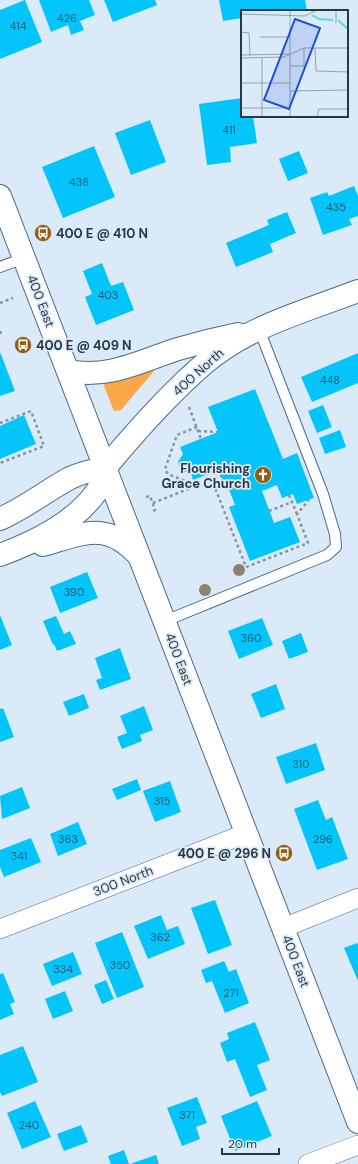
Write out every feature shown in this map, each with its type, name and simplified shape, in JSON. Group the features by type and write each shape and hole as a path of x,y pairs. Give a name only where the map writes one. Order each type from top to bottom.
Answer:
{"main road":[{"name":"400 East","path":"0,196 358,1122"},
{"name":"400 North","path":"2,555 41,537 83,508 98,490 105,468 190,376 226,347 259,329 358,290"},
{"path":"68,371 90,374 114,371 178,349 259,329"},
{"path":"0,519 32,503 71,478 88,471 105,468"},
{"path":"2,555 38,547 89,532 111,535 132,548 140,557"}],"street":[{"name":"300 North","path":"0,928 247,833"},
{"path":"283,928 358,898"},
{"path":"308,1164 358,1145"}],"lane":[{"path":"0,267 24,258"},
{"path":"165,621 327,555 336,547 335,534 323,494 259,329"}],"path":[{"path":"0,303 13,298"},
{"path":"0,331 2,336"},
{"path":"189,407 201,439"},
{"path":"0,423 31,411 44,446 0,463"},
{"path":"196,427 177,435 165,468 168,474 197,486"},
{"path":"198,431 218,432"},
{"path":"215,472 212,480 246,567 308,543 289,495"},
{"path":"153,503 221,476"},
{"path":"146,497 150,496 153,503 155,510 152,512"},
{"path":"297,514 310,499"},
{"path":"269,511 292,502"}],"shaded area":[{"path":"155,367 154,371 121,410 114,411 104,386 105,382"}],"building":[{"path":"25,0 42,42 0,59 0,10"},
{"path":"39,0 89,0 95,15 80,21 84,30 71,35 68,25 51,32"},
{"path":"104,0 155,0 157,5 113,22"},
{"path":"219,0 305,0 307,10 241,10 241,18 223,21"},
{"path":"241,98 241,117 253,117 257,143 230,147 231,162 207,165 199,104"},
{"path":"150,120 166,162 131,175 115,133"},
{"path":"94,146 115,197 63,218 42,167"},
{"path":"299,151 308,173 288,181 279,159"},
{"path":"354,186 358,196 358,216 349,219 352,225 323,235 310,198 327,192 329,196"},
{"path":"287,212 296,233 270,244 273,252 236,267 226,243 269,225 267,220"},
{"path":"102,263 111,286 123,282 134,310 96,325 85,297 92,294 83,271"},
{"path":"0,352 15,391 0,396"},
{"path":"358,353 358,383 312,402 301,377"},
{"name":"Flourishing Grace Church","path":"255,389 283,459 297,453 314,498 297,504 293,494 282,498 277,485 262,491 274,523 290,517 300,542 250,561 229,507 235,505 226,482 223,483 219,470 193,480 191,473 181,471 178,462 183,454 180,447 218,432 208,407"},
{"path":"323,405 332,427 317,433 308,411"},
{"path":"24,415 36,444 0,459 0,426"},
{"path":"340,430 346,447 325,454 319,438"},
{"path":"87,572 98,598 60,613 50,587"},
{"path":"0,615 12,645 0,650"},
{"path":"56,616 64,634 70,631 76,644 57,651 43,621"},
{"path":"262,618 273,645 239,659 228,631"},
{"path":"301,633 308,652 289,659 282,641"},
{"path":"120,648 131,679 100,690 96,680 102,678 95,658"},
{"path":"276,684 285,709 261,718 251,694"},
{"path":"84,694 89,708 69,716 63,702"},
{"path":"144,706 153,730 140,735 142,741 122,749 117,737 127,733 120,716"},
{"path":"3,708 14,737 0,742 0,709"},
{"path":"316,743 325,770 286,784 276,757"},
{"path":"137,779 141,790 117,800 112,789"},
{"path":"170,781 181,812 155,822 143,791"},
{"path":"22,787 30,808 2,819 0,796"},
{"path":"318,800 326,820 332,817 348,859 317,870 294,809"},
{"path":"78,822 87,844 58,856 50,834"},
{"path":"31,838 41,862 4,877 0,867 0,850"},
{"path":"215,900 232,945 208,954 191,908"},
{"path":"161,915 167,930 178,926 185,944 148,959 134,926"},
{"path":"122,932 144,987 117,998 95,943"},
{"path":"357,943 358,945 358,981 344,948"},
{"path":"73,952 82,974 52,986 43,964"},
{"path":"224,961 229,972 236,969 249,1003 225,1013 212,981 206,983 201,970"},
{"path":"3,973 15,1002 10,1004 14,1014 0,1020 0,974"},
{"path":"106,980 114,999 102,1004 94,985"},
{"path":"65,991 73,1011 53,1019 45,999"},
{"path":"255,1022 270,1060 257,1065 267,1090 250,1097 235,1059 227,1062 220,1043 229,1039 227,1033"},
{"path":"23,1046 38,1082 2,1096 0,1092 0,1055"},
{"path":"197,1097 207,1123 196,1127 200,1139 182,1146 167,1108"},
{"path":"35,1101 51,1137 22,1149 7,1113"},
{"path":"257,1101 272,1136 235,1151 221,1116"},
{"path":"81,1125 88,1142 64,1151 57,1134"},
{"path":"124,1150 129,1164 111,1164 108,1156"},
{"path":"156,1155 159,1164 130,1164"}],"place":[{"name":"400 E @ 410 N","path":"43,233"},
{"name":"400 E @ 409 N","path":"23,345"},
{"name":"Flourishing Grace Church","path":"263,475"},
{"name":"400 E @ 296 N","path":"284,853"}]}
